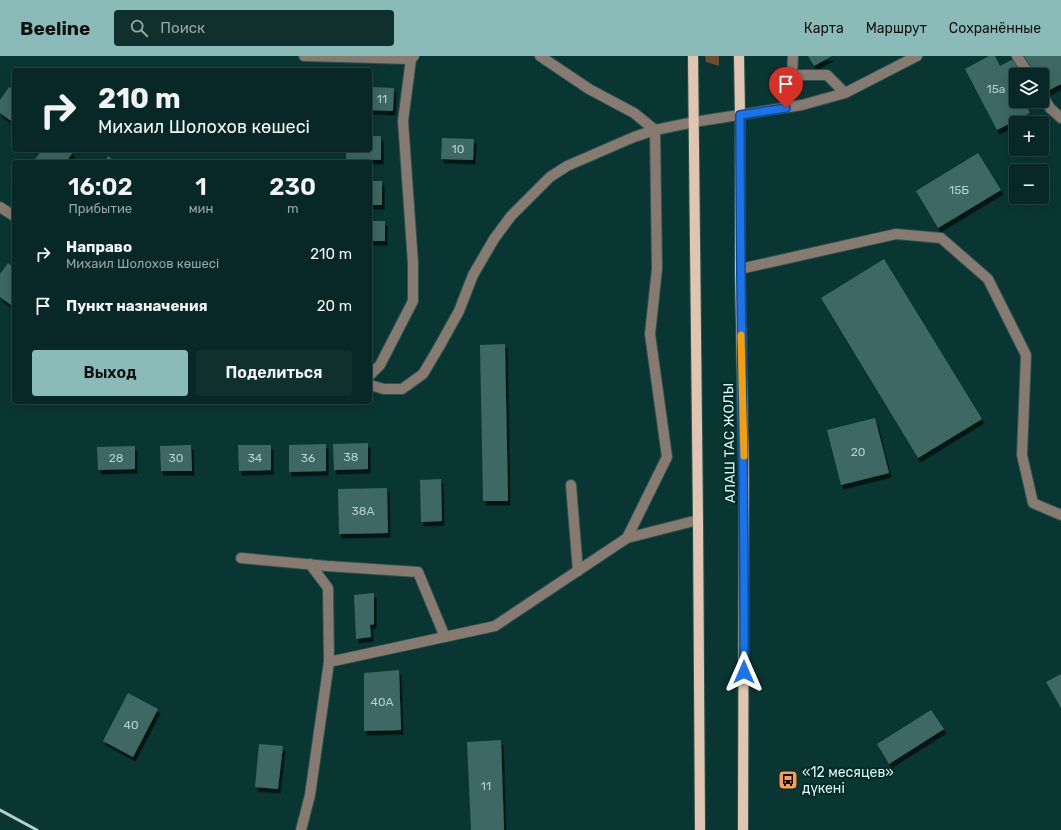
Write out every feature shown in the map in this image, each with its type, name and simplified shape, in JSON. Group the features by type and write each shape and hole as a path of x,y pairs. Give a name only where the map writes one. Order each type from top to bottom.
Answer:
{"main road":[{"path":"693,56 700,830"},
{"name":"АЛАШ ТАС ЖОЛЫ","path":"739,56 740,269 744,482 743,830"}],"street":[{"path":"304,56 412,57 403,121 413,263 413,301 380,365 372,373"},
{"path":"540,56 589,89 634,113 655,130"},
{"path":"793,56 792,75 827,75 845,93"},
{"path":"372,386 384,390 402,389 422,374 439,348 458,311 473,275 494,239 511,216 550,176 573,163 634,137 655,130 694,122 802,105 845,93 917,56"},
{"path":"1017,56 1025,68"},
{"path":"1049,106 1061,118"},
{"path":"627,538 667,457 650,334 657,269 655,130"},
{"path":"0,207 12,215"},
{"path":"740,269 896,234 941,238 988,279 1026,356 1022,455 1032,502 1061,515"},
{"path":"571,485 578,571"},
{"path":"329,662 495,626 627,538 698,520"},
{"path":"241,558 418,572 445,637"},
{"path":"301,830 310,795 329,662 328,588 310,564"}],"shaded area":[{"path":"705,56 719,56 719,66 706,62"}],"building":[{"path":"808,56 832,56 814,66"},
{"path":"989,56 995,56 1000,66 1019,56 1061,56 1061,84 1049,90 1049,68 1009,68 1009,108 1028,108 1030,113 1024,116 1009,116 1009,124 997,130 965,69"},
{"path":"9,87 12,89 12,122 0,113 0,100"},
{"path":"372,87 394,88 393,111 372,110"},
{"path":"372,136 381,136 381,160 346,159 346,152 372,152"},
{"path":"442,138 474,139 473,160 441,159"},
{"path":"40,152 73,152 67,160 34,160"},
{"path":"978,153 1001,190 938,228 916,191"},
{"path":"108,156 113,160 105,160"},
{"path":"372,181 382,181 382,205 372,205"},
{"path":"372,221 385,221 385,241 372,241"},
{"path":"884,259 982,419 918,458 821,298"},
{"path":"8,263 12,266 11,305 0,297 0,274"},
{"path":"505,344 508,501 483,501 480,345"},
{"path":"875,418 889,473 841,485 827,430"},
{"path":"368,443 368,469 334,470 333,444"},
{"path":"326,444 326,471 289,472 289,445"},
{"path":"191,445 192,471 161,471 160,446"},
{"path":"238,445 271,445 271,470 239,471"},
{"path":"135,446 135,469 98,470 97,447"},
{"path":"441,479 442,521 421,522 420,480"},
{"path":"387,488 388,533 339,534 338,489"},
{"path":"374,593 374,624 370,625 371,637 356,639 354,595"},
{"path":"399,670 401,730 364,731 364,673"},
{"path":"1061,674 1061,708 1046,682"},
{"path":"128,693 158,709 133,757 103,741"},
{"path":"931,710 944,729 889,764 877,744"},
{"path":"501,740 504,830 471,830 467,742"},
{"path":"259,744 283,746 278,789 255,787"}],"railway":[{"path":"0,810 37,830"}],"slow traffic":[{"path":"741,335 744,456"}],"place":[{"name":"«12 месяцев» дүкені","path":"788,780"}],"route":[{"path":"744,672 744,482 740,269 740,115 786,108"}]}
